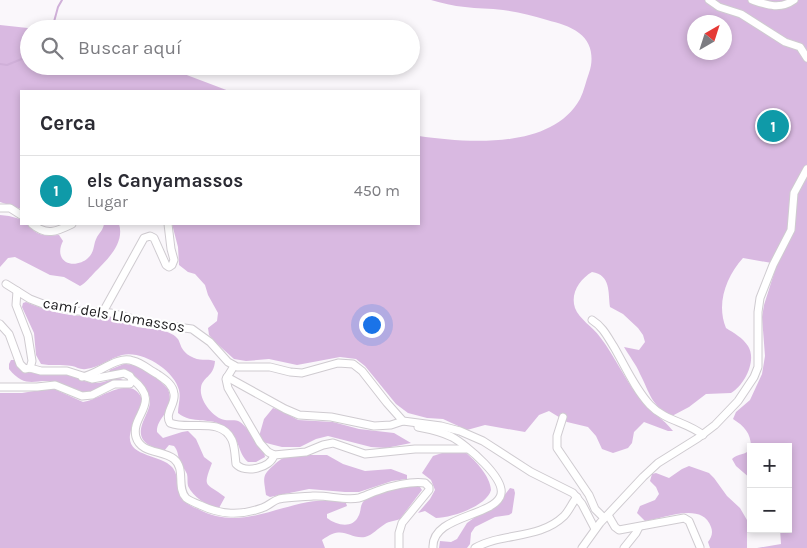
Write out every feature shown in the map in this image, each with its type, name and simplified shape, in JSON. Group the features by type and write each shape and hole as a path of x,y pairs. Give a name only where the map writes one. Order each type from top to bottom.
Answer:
{"street":[{"path":"709,0 719,7 741,14 785,42 800,47 807,58"},
{"path":"752,0 774,7 788,5 794,0"},
{"path":"582,548 606,516 658,463 703,435 722,418 738,401 756,374 760,298 791,230 794,193 807,169"},
{"path":"0,208 10,208 20,214"},
{"path":"33,225 47,232 69,225"},
{"path":"103,312 144,238 150,236 154,238 166,265 172,266 174,260 168,225"},
{"name":"camí dels Llomassos","path":"6,284 43,304 77,311 116,314 153,324 195,330 234,366"},
{"path":"17,291 16,305 28,336 32,361 30,368"},
{"path":"592,320 604,330 637,388 649,405 662,415 703,435"},
{"path":"0,324 12,338 21,366 25,369 67,371 92,379 122,373 130,376 142,389 146,400 136,428 137,439 142,446 149,450 167,455 176,460 180,468 183,493 189,500 215,511 235,514 262,508 273,501 283,498 325,495 356,498 385,489 419,482 425,483 429,486 429,490 401,526 399,548"},
{"path":"82,377 96,373 121,361 134,361 172,387 174,396 168,416 170,423 183,426 207,425 221,430 232,440 236,464 243,469 252,469 267,464 273,460 274,455"},
{"path":"433,548 435,537 443,528 493,504 500,497 501,487 495,476 468,449 448,436 406,422 387,404 362,371 349,363 338,363 302,373 270,367 234,366 227,377 228,388 246,422 263,447 274,455 306,452 334,443 365,454 416,450 468,449"},
{"path":"227,377 285,409 300,415 331,417 374,426 406,422 441,426 476,438 531,472 577,496 595,529"},
{"path":"0,387 55,385 82,396 92,395 114,384 130,384 132,379"},
{"path":"563,417 556,436 557,448 589,495 595,509 606,516 619,530 684,518 688,521 700,547"},
{"path":"475,548 497,539 533,533 550,526 563,517 577,496"},
{"path":"624,548 639,527"}],"shaded area":[{"path":"431,0 807,0 807,548 757,548 781,544 780,533 792,533 792,443 751,443 746,430 733,419 736,412 750,400 762,374 765,356 762,317 777,264 743,258 737,265 724,291 722,310 726,328 744,341 750,352 750,365 741,384 731,393 706,394 689,407 672,416 655,403 637,367 624,347 639,350 645,342 643,335 623,314 610,307 606,280 603,277 592,272 584,278 575,292 574,302 577,312 597,333 644,403 673,431 644,422 634,432 632,443 628,448 613,453 602,449 596,436 588,427 567,422 549,411 539,415 525,432 485,425 467,430 443,419 427,418 408,413 396,404 365,366 356,359 340,357 297,365 269,359 246,361 234,359 209,335 208,328 217,321 218,313 205,285 195,274 188,272 179,265 178,247 172,225 420,225 420,136 484,141 507,139 529,135 550,127 567,116 580,99 591,68 591,51 587,41 568,27 520,13 498,9 461,7"},
{"path":"0,25 20,27 20,75 187,75 226,90 20,90 20,209 0,202"},
{"path":"0,215 20,219 20,225 28,225 34,231 41,234 59,235 63,241 60,250 61,256 66,262 73,264 81,262 90,256 104,225 119,225 119,238 114,251 86,282 80,286 64,277 50,275 15,257 8,258 0,267"},
{"path":"26,302 63,314 78,316 102,315 137,327 164,331 176,336 182,349 190,356 197,359 215,361 213,370 203,381 201,388 202,398 208,408 220,419 240,422 259,443 265,457 256,462 248,462 234,436 225,427 214,422 189,419 178,413 180,393 176,383 164,369 148,359 130,354 122,355 96,367 84,369 68,365 41,364 36,355 34,333 22,307 23,303"},
{"path":"11,360 15,360 18,366 29,372 63,374 92,383 100,383 117,378 123,379 89,392 81,392 56,382 31,382 21,379 9,369"},
{"path":"124,364 142,368 168,389 170,403 159,422 157,432 163,438 188,431 196,439 204,457 212,463 207,477 208,484 225,497 219,508 201,500 190,490 187,474 174,446 169,445 164,451 144,441 141,431 150,405 150,398 141,381 134,375 111,372 109,370"},
{"path":"52,388 83,402 123,388 131,388 137,392 142,399 132,426 130,442 139,451 172,467 177,479 180,495 187,503 217,516 236,518 254,516 308,502 327,500 346,503 347,506 327,514 327,518 344,525 355,521 359,515 362,503 372,496 399,488 420,487 422,490 400,519 387,523 371,535 365,537 345,533 329,535 322,540 325,548 0,548 0,393 22,393"},
{"path":"273,408 298,420 333,422 359,429 394,433 411,443 386,448 371,447 328,436 316,439 300,447 282,447 270,444 263,442 259,436 264,419"},
{"path":"445,452 465,452 478,464 485,474 491,490 488,496 476,506 450,516 436,518 425,511 418,513 435,490 431,480 422,473 433,456"},
{"path":"747,452 747,476 736,466 732,459"},
{"path":"289,455 327,455 343,464 365,471 391,469 407,475 407,479 392,481 359,492 309,489 270,497 266,495 265,475 278,462"},
{"path":"689,466 709,473 727,496 740,508 747,520 747,548 710,548 708,542 712,529 706,519 699,515 691,513 671,515 645,521 637,513 640,506 655,500 659,494 656,487 650,481 652,474 656,473 669,478"},
{"path":"510,488 514,489 515,493 512,513 495,517 475,527 471,533 470,544 467,548 439,548 440,541 451,542 457,539 467,523 503,497"}],"waterway":[{"path":"54,20 62,0"},
{"path":"0,64 7,65 20,60"}],"place":[{"name":"els Canyamassos","path":"773,126"}]}
